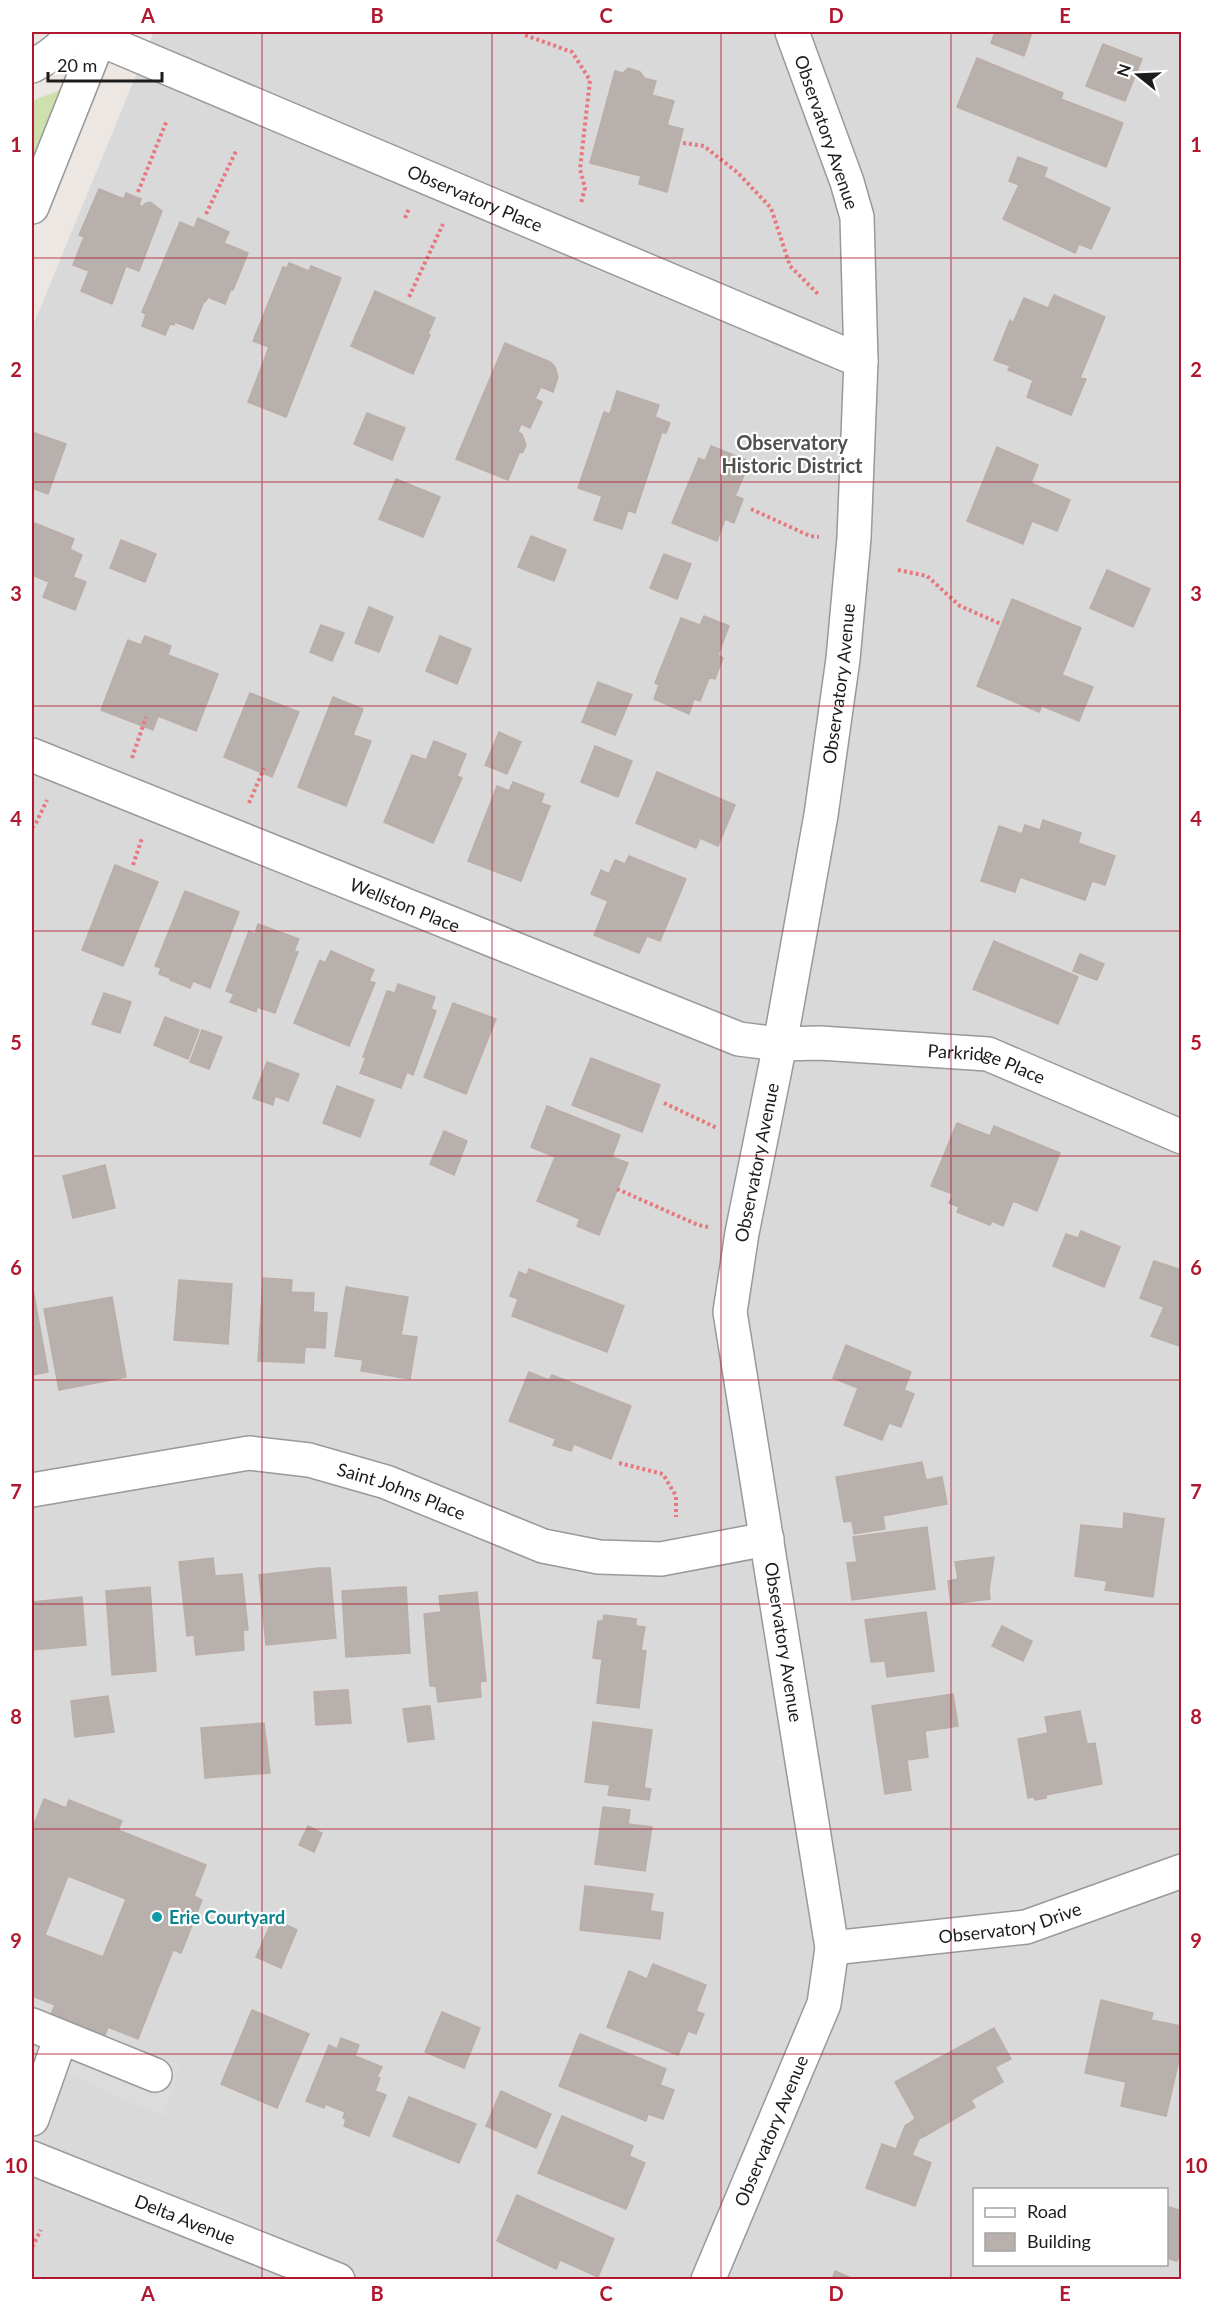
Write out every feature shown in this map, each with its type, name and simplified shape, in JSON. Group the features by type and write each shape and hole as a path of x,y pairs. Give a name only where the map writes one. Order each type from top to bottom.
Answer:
{"street":[{"name":"Observatory Avenue","path":"708,2280 824,2004 832,1948 730,1312 742,1233 780,1044 824,799 843,659 854,538 861,361 857,217 847,182 792,32"},
{"name":"Observatory Place","path":"88,34 861,361"},
{"path":"32,66 48,58 69,38 88,34 32,207"},
{"name":"Wellston Place","path":"32,755 739,1039 780,1044"},
{"name":"Parkridge Place","path":"780,1044 820,1043 988,1054 1182,1137"},
{"name":"Saint Johns Place","path":"32,1490 249,1453 309,1460 386,1482 543,1545 599,1557 661,1559 767,1539"},
{"name":"Observatory Drive","path":"832,1948 1026,1927 1182,1871"},
{"path":"32,2025 155,2075"},
{"path":"32,2119 61,2037"},
{"name":"Delta Avenue","path":"32,2158 338,2280"}],"path":[{"path":"525,35 572,52 590,81 580,170 585,188 572,238"},
{"path":"138,192 167,120"},
{"path":"683,143 704,146 738,173 771,208 790,266 820,296"},
{"path":"206,214 237,149"},
{"path":"409,297 440,232 454,189"},
{"path":"751,509 810,537 854,538"},
{"path":"898,570 927,576 960,606 1001,624"},
{"path":"130,762 146,717"},
{"path":"246,810 264,768"},
{"path":"32,828 48,798"},
{"path":"664,1103 717,1128"},
{"path":"617,1189 698,1225 742,1233"},
{"path":"619,1463 663,1474 676,1496 676,1517"},
{"path":"32,2247 41,2230"}],"shaded area":[{"path":"154,32 1181,32 1181,2279 32,2280 32,328"},
{"path":"32,2008 180,2066 164,2117 32,2058"}],"green space":[{"path":"70,86 32,180 32,101"}],"building":[{"path":"995,32 1032,32 1024,56 991,43"},
{"path":"1103,44 1142,59 1125,101 1086,86"},
{"path":"977,58 1063,93 1061,99 1123,123 1106,167 957,107"},
{"path":"628,68 640,72 644,78 656,81 652,95 674,101 667,125 683,129 667,192 639,184 641,176 590,163 615,71 623,73"},
{"path":"1018,157 1047,168 1044,177 1110,208 1091,249 1079,244 1075,253 1003,219 1019,185 1009,181"},
{"path":"99,189 124,199 126,193 141,199 139,205 143,207 144,204 150,202 162,211 139,271 126,266 112,304 81,291 89,271 73,265 84,237 79,235"},
{"path":"198,218 229,232 224,243 248,253 233,290 231,289 225,304 208,297 204,301 193,329 175,322 174,325 170,324 165,335 142,326 146,314 142,312 180,222 194,228"},
{"path":"289,263 309,271 311,266 341,278 286,417 248,402 269,347 253,341 283,267 287,268"},
{"path":"375,291 435,318 413,374 351,346"},
{"path":"1054,295 1105,317 1080,378 1086,379 1071,415 1027,397 1033,380 1008,370 1010,366 994,360 1010,320 1013,323 1024,298 1048,308"},
{"path":"505,343 550,362 555,367 558,377 553,392 541,387 535,399 542,402 530,428 521,424 518,432 522,434 526,445 523,452 519,453 508,480 456,459"},
{"path":"617,391 659,405 655,417 670,423 666,433 662,432 635,513 628,510 622,529 594,520 602,496 578,488 604,412 610,414"},
{"path":"367,413 405,428 392,460 354,444"},
{"path":"32,432 66,444 48,494 32,488"},
{"path":"711,446 746,460 740,473 744,475 735,496 743,499 734,523 725,519 717,541 672,523 699,458 705,461"},
{"path":"997,447 1038,465 1031,483 1070,500 1057,531 1032,521 1023,544 967,521"},
{"path":"396,479 440,497 423,537 379,519"},
{"path":"32,522 74,539 70,549 82,555 73,577 86,582 75,610 43,597 49,582 32,575"},
{"path":"531,536 566,550 554,581 518,567"},
{"path":"121,540 156,554 145,582 110,568"},
{"path":"664,554 691,564 677,599 650,588"},
{"path":"1107,570 1150,589 1133,627 1090,608"},
{"path":"1012,599 1081,628 1062,675 1093,687 1079,721 1042,706 1039,712 977,686"},
{"path":"369,607 393,617 379,652 355,643"},
{"path":"704,616 729,626 718,655 723,658 715,679 709,678 700,701 694,699 689,714 654,699 659,685 655,683 681,618 700,625"},
{"path":"321,625 344,633 332,661 310,652"},
{"path":"145,636 171,646 168,655 218,674 196,731 158,716 153,730 101,710 128,640 141,645"},
{"path":"440,636 471,649 457,684 426,671"},
{"path":"598,682 632,695 615,735 582,722"},
{"path":"250,693 299,712 272,777 224,757"},
{"path":"333,697 363,709 353,735 371,741 346,806 298,787"},
{"path":"499,732 521,742 507,774 485,765"},
{"path":"434,741 466,754 457,776 462,778 433,843 384,822 412,755 426,760"},
{"path":"595,746 632,761 618,797 581,782"},
{"path":"657,772 735,805 718,846 700,838 696,848 636,823"},
{"path":"513,782 544,794 541,803 550,806 521,881 468,861 497,786 509,791"},
{"path":"1043,820 1081,833 1078,843 1115,856 1105,885 1092,881 1085,900 1020,877 1015,892 981,881 999,826 1022,834 1025,825 1040,830"},
{"path":"629,856 686,879 660,941 647,936 639,953 594,935 608,901 591,894 601,870 609,874 615,860 625,864"},
{"path":"115,865 158,882 123,966 82,950"},
{"path":"185,891 239,912 210,988 193,981 190,988 170,980 159,974 161,968 155,966"},
{"path":"258,924 299,939 294,951 298,952 275,1013 257,1007 256,1012 230,1002 234,994 226,991 249,931 255,934"},
{"path":"994,941 1078,977 1058,1024 973,989"},
{"path":"331,951 374,970 369,981 375,983 349,1046 294,1023 320,960 325,963"},
{"path":"1080,954 1104,964 1097,980 1073,971"},
{"path":"398,984 435,997 431,1009 436,1011 413,1075 407,1072 401,1088 360,1073 366,1057 363,1057 387,991 395,993"},
{"path":"104,993 131,1002 120,1033 92,1024"},
{"path":"453,1003 496,1019 466,1094 424,1077"},
{"path":"165,1017 199,1030 188,1059 154,1045"},
{"path":"202,1030 222,1037 209,1069 190,1062"},
{"path":"591,1058 660,1085 642,1132 572,1105"},
{"path":"267,1062 299,1074 288,1101 275,1096 273,1105 253,1098"},
{"path":"337,1086 374,1100 360,1137 323,1123"},
{"path":"547,1106 620,1135 612,1157 628,1163 599,1235 577,1226 580,1219 537,1201 555,1157 531,1147"},
{"path":"957,1123 990,1136 994,1126 1060,1153 1037,1211 1013,1201 1003,1226 992,1221 990,1225 957,1212 959,1207 949,1203 953,1194 931,1186"},
{"path":"444,1131 467,1141 454,1175 430,1164"},
{"path":"105,1165 115,1208 73,1218 63,1176"},
{"path":"1081,1231 1120,1247 1104,1287 1053,1266 1066,1234 1078,1238"},
{"path":"1154,1261 1182,1270 1182,1347 1151,1336 1164,1307 1140,1298"},
{"path":"529,1269 624,1306 607,1352 512,1316 518,1299 510,1296 519,1272 527,1275"},
{"path":"263,1278 292,1280 291,1292 314,1293 313,1312 327,1313 325,1348 305,1347 304,1363 258,1361"},
{"path":"179,1280 232,1284 228,1344 174,1340"},
{"path":"32,1284 48,1372 32,1375"},
{"path":"346,1287 408,1297 401,1335 417,1337 410,1379 361,1371 363,1360 335,1356"},
{"path":"112,1297 126,1377 59,1390 44,1309"},
{"path":"846,1345 911,1372 904,1390 914,1394 901,1427 889,1423 882,1440 844,1425 858,1388 833,1378"},
{"path":"529,1372 549,1380 552,1375 631,1406 611,1459 574,1444 571,1451 553,1445 556,1439 509,1421"},
{"path":"922,1462 926,1480 942,1477 947,1504 883,1516 885,1529 854,1534 852,1521 844,1522 836,1477"},
{"path":"1124,1513 1164,1519 1153,1597 1105,1590 1107,1581 1075,1576 1081,1525 1123,1529"},
{"path":"927,1527 935,1589 852,1600 847,1563 857,1562 853,1537"},
{"path":"994,1557 989,1590 990,1599 951,1604 948,1581 958,1579 955,1562"},
{"path":"213,1558 215,1576 242,1574 248,1630 243,1630 244,1650 196,1655 194,1635 187,1636 179,1562"},
{"path":"330,1568 336,1638 266,1645 259,1575"},
{"path":"150,1587 156,1671 112,1675 106,1591"},
{"path":"406,1587 410,1653 346,1657 342,1591"},
{"path":"477,1592 486,1681 480,1682 481,1697 438,1702 436,1686 430,1686 424,1614 441,1612 439,1596"},
{"path":"82,1597 86,1645 32,1650 32,1602"},
{"path":"926,1612 934,1671 887,1677 885,1661 871,1662 865,1620"},
{"path":"604,1615 636,1619 636,1626 645,1627 641,1650 646,1651 639,1708 597,1703 602,1659 593,1658 598,1621 603,1621"},
{"path":"1002,1626 1032,1641 1023,1661 992,1646"},
{"path":"348,1690 351,1723 316,1725 314,1692"},
{"path":"953,1694 958,1726 925,1731 928,1757 907,1760 911,1790 885,1794 872,1706"},
{"path":"108,1696 114,1732 75,1737 71,1701"},
{"path":"430,1706 434,1739 408,1742 403,1709"},
{"path":"1080,1711 1087,1744 1095,1743 1102,1784 1046,1795 1046,1798 1035,1800 1034,1797 1028,1798 1018,1739 1048,1733 1045,1717"},
{"path":"593,1722 652,1730 644,1788 651,1789 649,1800 608,1795 610,1785 585,1782"},
{"path":"264,1723 270,1773 205,1778 201,1728"},
{"name":"Erie Courtyard","path":"44,1799 66,1808 69,1800 122,1821 118,1830 206,1865 194,1896 202,1900 181,1953 173,1950 138,2039 108,2027 105,2035 51,2014 55,2005 32,1996 32,1830","holes":["68,1876 126,1899 103,1957 45,1935"]},
{"path":"603,1807 630,1810 628,1824 652,1827 645,1871 595,1864"},
{"path":"308,1826 322,1833 314,1852 299,1845"},
{"path":"585,1886 653,1894 650,1911 663,1913 660,1939 580,1930"},
{"path":"273,1919 297,1930 281,1968 256,1957"},
{"path":"653,1964 706,1985 696,2011 704,2014 696,2034 688,2031 678,2055 607,2027 629,1971 647,1979"},
{"path":"1101,2000 1153,2013 1151,2020 1182,2026 1182,2047 1166,2116 1121,2106 1126,2082 1085,2073"},
{"path":"252,2010 309,2034 277,2108 221,2084"},
{"path":"442,2012 480,2028 464,2068 425,2052"},
{"path":"994,2028 1011,2059 995,2067 1003,2082 971,2100 975,2107 925,2136 895,2082"},
{"path":"580,2034 666,2069 660,2085 674,2090 663,2119 648,2114 646,2121 559,2086"},
{"path":"341,2038 359,2045 355,2056 382,2067 377,2077 380,2078 375,2091 386,2095 369,2136 344,2126 345,2112 325,2104 324,2108 306,2101 329,2045 337,2049"},
{"path":"501,2091 551,2114 536,2148 486,2126"},
{"path":"409,2097 476,2124 459,2163 393,2136"},
{"path":"562,2116 633,2146 629,2156 645,2163 626,2209 538,2173"},
{"path":"915,2119 925,2136 919,2139 912,2155 931,2163 915,2206 866,2188 882,2144 896,2149 905,2126"},
{"path":"517,2195 614,2239 598,2277 560,2260 556,2269 497,2241"},
{"path":"1168,2207 1182,2211 1182,2249 1177,2261 1168,2259"},
{"path":"835,2271 856,2280 832,2280"}],"place":[{"name":"Erie Courtyard","path":"157,1917"}],"district":[{"name":"Observatory Historic District","path":"792,454"}]}
